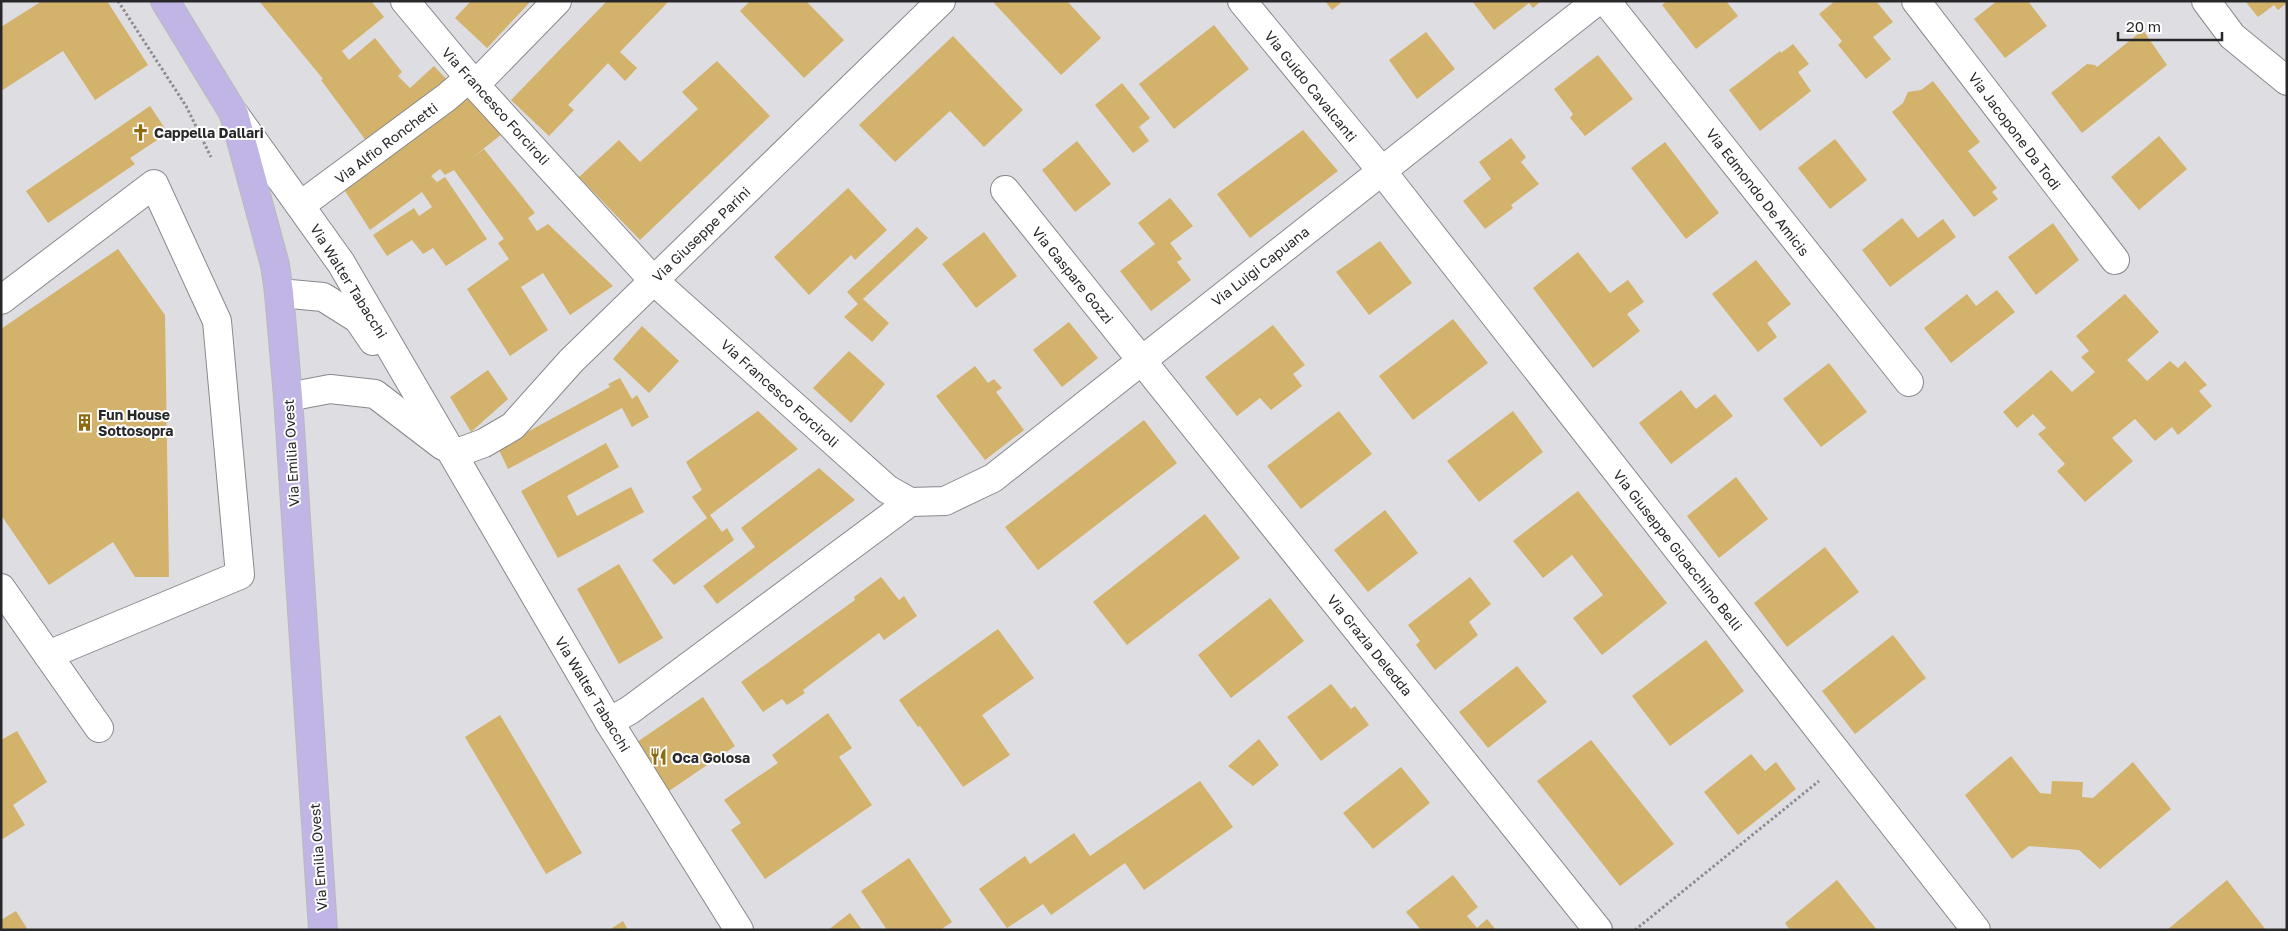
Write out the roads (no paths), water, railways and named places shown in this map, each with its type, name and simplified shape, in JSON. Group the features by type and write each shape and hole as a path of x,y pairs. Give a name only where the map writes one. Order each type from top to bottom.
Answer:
{"main road":[{"name":"Via Emilia Ovest","path":"165,1 234,114 275,265 288,397 323,930"}],"street":[{"name":"Via Francesco Forciroli","path":"405,1 472,81 653,280 887,489 910,502"},
{"name":"Via Alfio Ronchetti","path":"301,205 447,97 472,81 557,1"},
{"name":"Via Giuseppe Parini","path":"454,454 484,443 513,426 571,361 941,1"},
{"name":"Via Guido Cavalcanti","path":"1242,1 1381,170"},
{"name":"Via Luigi Capuana","path":"910,502 944,501 993,478 1597,1"},
{"name":"Via Edmondo De Amicis","path":"1606,1 1909,382"},
{"name":"Via Jacopone Da Todi","path":"1916,1 2115,260"},
{"path":"2206,1 2232,36 2287,81"},
{"name":"Via Walter Tabacchi","path":"234,114 341,263 609,722 739,930"},
{"name":"Via Giuseppe Gioacchino Belli","path":"1381,170 1976,930"},
{"path":"1,300 154,184 217,321 240,576 48,655"},
{"name":"Via Gaspare Gozzi","path":"1005,190 1141,360"},
{"name":"Via Walter Tabacchi","path":"279,293 323,297 358,319 454,454"},
{"name":"Via Grazia Deledda","path":"1141,360 1598,930"},
{"name":"Via Walter Tabacchi","path":"288,397 330,389 375,394 454,454"},
{"path":"609,722 630,710 910,502"},
{"path":"1,588 99,728"}],"place":[{"name":"Cappella Dallari","path":"140,132"},
{"name":"Fun House Sottosopra","path":"84,422"},
{"name":"Oca Golosa","path":"658,757"}]}
